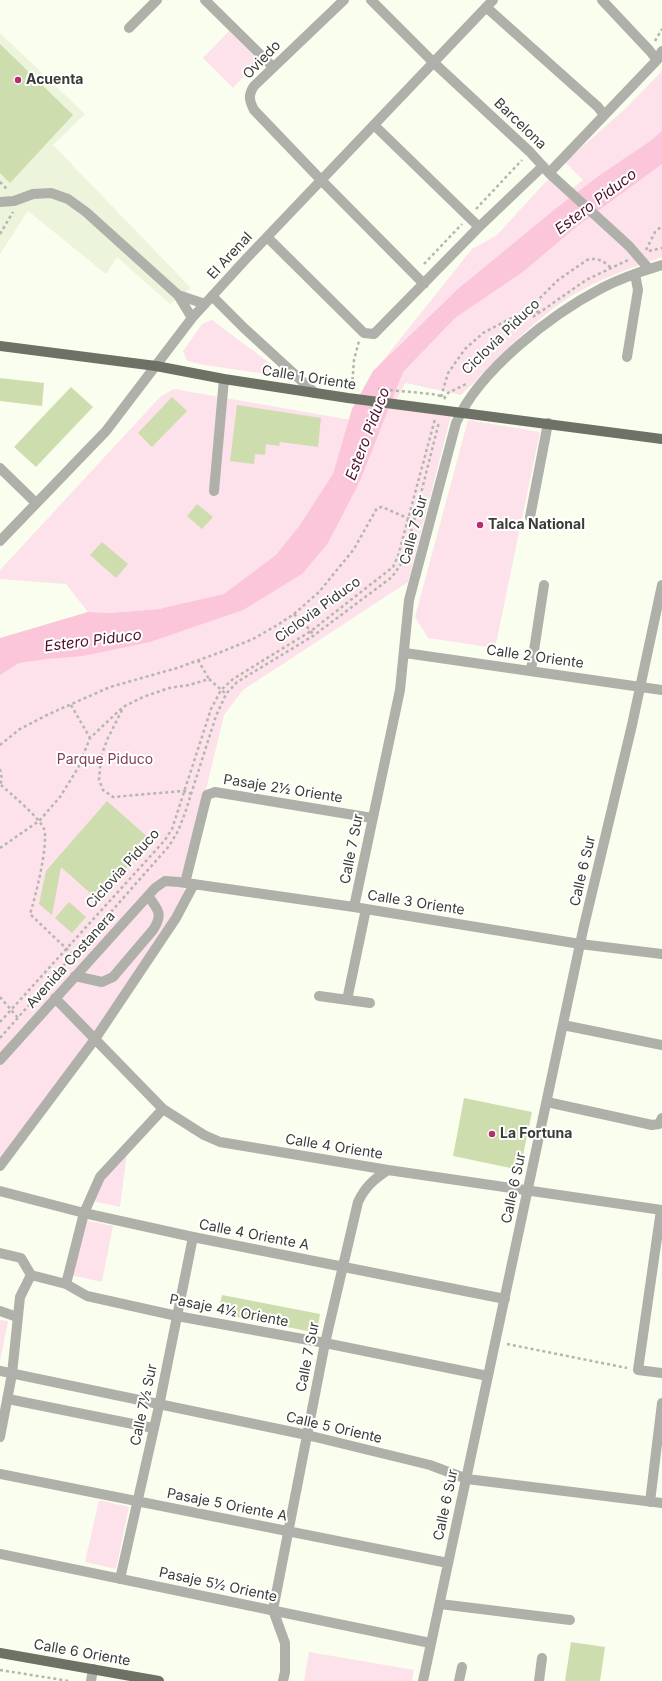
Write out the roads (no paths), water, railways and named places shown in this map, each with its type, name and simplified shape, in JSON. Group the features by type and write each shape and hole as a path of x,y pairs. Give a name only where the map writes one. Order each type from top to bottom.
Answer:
{"main road":[{"name":"Calle 1 Oriente","path":"0,346 156,366 315,394 548,423 662,439"},
{"name":"Calle 6 Oriente","path":"0,1653 159,1681"}],"street":[{"path":"129,28 157,0"},
{"path":"206,0 273,67"},
{"name":"Oviedo","path":"344,0 254,86 249,93 250,102 254,110 424,284"},
{"name":"Barcelona","path":"371,0 433,62 530,152 557,181 629,246 642,254 649,269"},
{"path":"602,0 657,60"},
{"path":"490,3 598,107 604,115"},
{"name":"El Arenal","path":"0,540 106,431 192,318 212,296 490,3"},
{"path":"267,237 364,333 374,334 479,226 546,169 604,115 657,60 662,51"},
{"path":"374,125 479,226"},
{"path":"0,202 14,201 33,194 51,193 68,199 86,212 178,295 192,318"},
{"name":"Calle 7 Sur","path":"354,907 400,690 405,653 406,625 410,600 460,412 495,368 528,339 570,306 603,288 635,274 662,265"},
{"path":"627,357 638,290 635,274"},
{"path":"178,295 205,304"},
{"path":"212,296 315,394"},
{"path":"214,492 224,379"},
{"path":"530,517 548,423"},
{"path":"0,468 36,503"},
{"path":"531,670 544,585"},
{"name":"Calle 6 Sur","path":"423,1681 580,944 640,687 662,585"},
{"name":"Calle 2 Oriente","path":"405,653 662,690"},
{"name":"Pasaje 2½ Oriente","path":"190,883 207,795 215,792 372,818"},
{"name":"Calle 3 Oriente","path":"165,881 190,883 354,907 580,944 662,954"},
{"name":"Avenida Costanera","path":"0,1060 155,888 165,881"},
{"path":"0,1166 94,1039 176,918 190,883"},
{"path":"76,976 102,982 113,978 158,922 158,910 148,896"},
{"path":"347,1000 366,909"},
{"path":"319,996 370,1004"},
{"name":"Calle 4 Oriente","path":"55,998 163,1109 204,1135 220,1142 388,1170 662,1210"},
{"path":"563,1025 662,1045"},
{"path":"547,1102 652,1125 661,1122"},
{"path":"66,1284 84,1213 100,1177 163,1109"},
{"name":"Calle 7 Sur","path":"273,1610 325,1343 354,1215 363,1191 373,1179 388,1170"},
{"name":"Calle 4 Oriente A","path":"0,1191 84,1213 193,1237 505,1299"},
{"path":"662,1210 638,1370 662,1373"},
{"name":"Calle 7½ Sur","path":"120,1579 159,1406 193,1237"},
{"path":"0,1253 20,1258 31,1275 20,1297 12,1374 0,1437"},
{"name":"Pasaje 4½ Oriente","path":"31,1275 66,1284 86,1296 177,1316 325,1343 488,1376"},
{"path":"0,1311 17,1318"},
{"name":"Calle 5 Oriente","path":"0,1371 159,1406 307,1435 430,1465 467,1479 662,1503"},
{"path":"8,1399 153,1428"},
{"path":"650,1502 662,1403"},
{"name":"Pasaje 5 Oriente A","path":"0,1474 448,1563"},
{"name":"Pasaje 5½ Oriente","path":"0,1554 430,1643"},
{"path":"440,1604 570,1620"},
{"path":"273,1610 285,1642 285,1672 283,1681"},
{"path":"539,1681 542,1658"},
{"path":"459,1681 462,1667"},
{"path":"91,1681 93,1669"}],"water":[{"name":"Estero Piduco","path":"662,131 662,164 576,227 524,271 455,318 403,372 360,481 328,543 302,574 243,610 150,642 83,656 19,663 0,675 0,638 88,612 110,613 159,609 224,594 276,555 300,525 333,474 352,409 373,371 459,288 559,206 600,175 649,142"}],"place":[{"name":"Acuenta","path":"18,80"},
{"name":"Talca National","path":"480,525"},
{"name":"La Fortuna","path":"492,1134"}],"park label":[{"name":"Parque Piduco","path":"105,760"}]}
